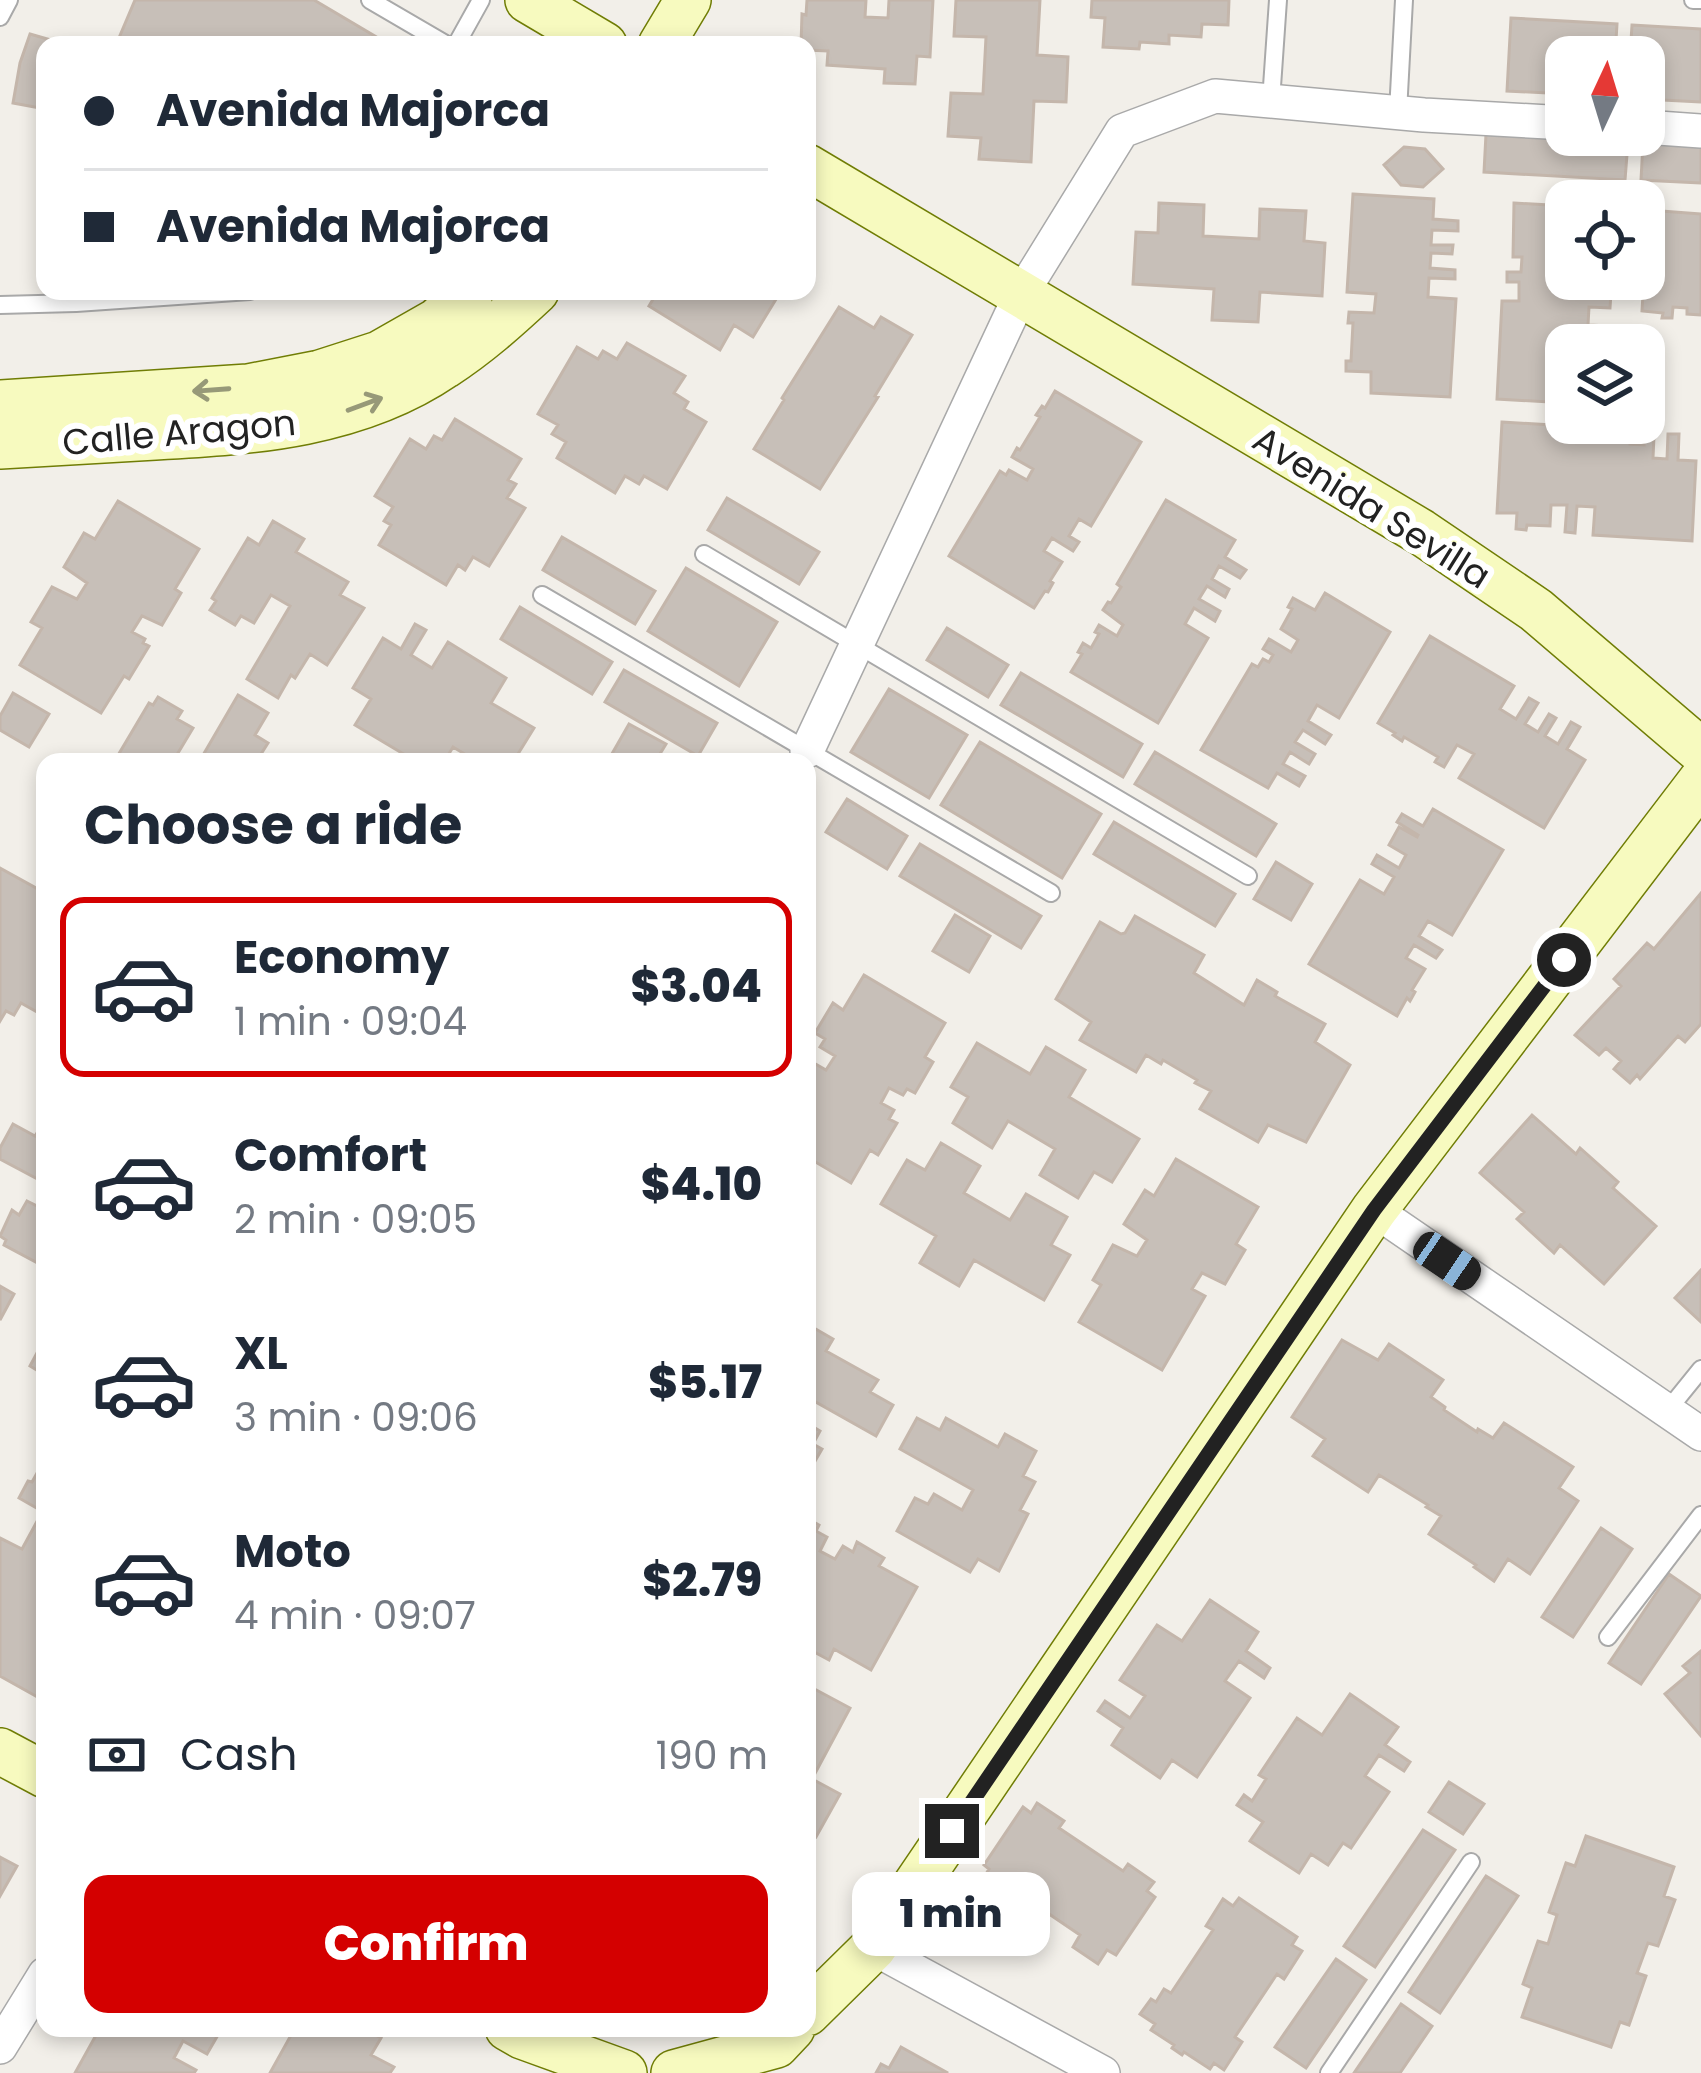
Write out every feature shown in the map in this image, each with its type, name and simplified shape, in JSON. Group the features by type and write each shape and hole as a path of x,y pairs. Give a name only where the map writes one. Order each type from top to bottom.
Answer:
{"street":[{"path":"528,0 589,36"},
{"path":"666,36 688,0"},
{"path":"807,751 1020,296 1122,131 1215,96 1545,122"},
{"path":"1665,128 1701,130"},
{"name":"Avenida Sevilla","path":"816,172 1420,532 1536,610 1701,751"},
{"name":"Calle Aragon","path":"0,403 248,387 320,374 379,354 437,321 461,300"},
{"name":"Calle Aragon","path":"0,446 252,432 325,418 383,398 441,369 526,300"},
{"path":"816,2004 873,1948 1374,1210 1701,781"},
{"path":"1374,1210 1701,1434"},
{"path":"0,1751 36,1770"},
{"path":"873,1948 1103,2073"},
{"path":"0,2047 36,1989"},
{"path":"525,2037 624,2073"},
{"path":"674,2073 776,2044 783,2037"}],"lane":[{"path":"0,17 9,0"},
{"path":"370,0 436,36"},
{"path":"458,36 481,0"},
{"path":"1271,101 1278,0"},
{"path":"1398,112 1404,0"},
{"path":"0,304 120,300"},
{"path":"704,554 1248,876"},
{"path":"542,595 810,753"},
{"path":"816,756 1051,892"},
{"path":"1667,1412 1701,1369"},
{"path":"1608,1636 1701,1515"},
{"path":"1330,2073 1471,1862"}],"building":[{"path":"135,0 314,0 375,36 120,36"},
{"path":"807,0 866,0 865,17 888,18 889,0 933,0 930,57 917,56 915,84 884,83 885,69 827,65 828,51 816,50 816,36 801,36 802,14 806,15"},
{"path":"956,0 1040,0 1037,55 1068,57 1066,102 1034,101 1031,162 979,159 981,138 948,136 951,93 983,94 986,37 954,36"},
{"path":"1092,0 1229,0 1228,25 1202,24 1201,37 1169,35 1169,44 1140,42 1139,49 1103,47 1105,18 1091,17"},
{"path":"1511,18 1617,24 1616,36 1545,36 1545,93 1507,91"},
{"path":"1632,25 1701,29 1701,102 1665,100 1665,36 1631,36"},
{"path":"30,34 37,36 36,107 13,103"},
{"path":"1486,134 1545,137 1545,156 1627,156 1625,180 1484,172"},
{"path":"1665,144 1701,146 1701,183 1641,180 1642,156 1665,156"},
{"path":"1404,147 1425,149 1443,169 1423,187 1401,185 1384,165"},
{"path":"1353,194 1434,199 1433,219 1458,221 1458,231 1432,230 1431,245 1453,245 1452,254 1431,253 1430,268 1455,270 1455,279 1429,278 1428,297 1456,299 1450,397 1371,393 1371,372 1346,371 1353,323 1348,323 1349,312 1374,313 1376,294 1347,292"},
{"path":"1159,203 1204,205 1203,236 1259,239 1260,209 1306,211 1304,241 1325,243 1322,296 1260,292 1258,322 1212,320 1214,289 1133,284 1136,232 1158,233"},
{"path":"1514,203 1545,205 1545,300 1611,300 1610,308 1589,307 1588,324 1545,324 1545,402 1497,399 1502,301 1519,301 1519,282 1507,282 1507,272 1521,272 1522,257 1513,257"},
{"path":"1665,211 1701,214 1701,315 1673,307 1672,318 1642,311 1643,300 1665,300"},
{"path":"653,300 776,300 753,337 734,325 720,350 649,306"},
{"path":"839,307 874,328 881,317 912,335 820,489 754,449"},
{"path":"627,343 685,376 674,393 688,402 684,409 706,422 667,489 644,476 639,484 625,476 615,493 557,458 566,442 552,434 558,425 538,414 577,347 598,359 603,351 617,359"},
{"path":"1055,391 1141,442 1091,526 1079,519 1069,536 1079,542 1073,551 1052,538 1044,551 1062,562 1048,592 1034,608 949,556 1000,471 1006,475 1009,470 1027,480 1033,469 1012,457"},
{"path":"455,419 521,459 508,480 516,484 507,498 525,508 489,566 473,557 465,570 458,565 446,585 379,545 391,525 384,521 393,507 375,496 410,439 426,449 434,436 442,440"},
{"path":"1502,422 1545,425 1545,444 1654,444 1653,458 1667,459 1668,434 1679,434 1678,460 1696,461 1692,541 1593,535 1595,507 1577,506 1575,533 1565,532 1567,505 1551,505 1550,526 1527,525 1526,530 1516,529 1517,513 1497,513"},
{"path":"727,498 819,552 799,584 708,530"},
{"path":"1166,500 1235,540 1225,557 1246,570 1240,578 1219,566 1212,579 1229,589 1225,597 1207,586 1199,599 1220,611 1215,621 1194,608 1185,624 1208,638 1158,723 1071,672 1083,643 1091,648 1099,625 1117,636 1123,625 1103,610 1121,587 1117,584"},
{"path":"118,501 199,549 175,589 181,593 162,625 142,616 132,632 149,646 101,713 20,665 42,628 31,622 52,587 77,599 87,583 64,567 84,533 95,539"},
{"path":"273,521 304,539 296,552 348,582 340,595 364,608 327,665 310,654 278,698 247,679 290,606 271,595 254,623 241,616 235,625 210,610 216,601 212,598 248,538 259,545"},
{"path":"562,537 655,591 635,624 543,570"},
{"path":"686,568 777,622 739,686 648,631"},
{"path":"1325,593 1390,632 1339,718 1317,705 1308,721 1331,735 1325,744 1303,730 1295,742 1315,754 1309,764 1290,752 1283,764 1305,776 1299,786 1277,773 1268,788 1201,750 1252,664 1258,667 1263,659 1269,662 1273,655 1263,649 1269,639 1291,652 1298,640 1281,629 1293,598 1315,610"},
{"path":"520,607 612,662 592,694 501,639"},
{"path":"415,624 426,630 411,655 432,668 448,642 506,678 491,703 534,728 519,753 463,753 453,747 449,753 402,753 355,725 371,699 353,688 383,638 401,649"},
{"path":"947,628 1008,665 988,697 927,660"},
{"path":"1430,636 1514,686 1500,709 1516,719 1529,698 1538,703 1525,724 1538,732 1549,714 1556,718 1545,736 1558,744 1571,722 1580,727 1567,749 1585,760 1544,828 1459,778 1474,754 1457,745 1444,767 1435,762 1438,757 1404,737 1402,741 1378,723"},
{"path":"624,670 717,723 700,753 693,753 605,702"},
{"path":"1021,673 1142,744 1123,777 1001,705"},
{"path":"889,689 967,735 929,798 851,752"},
{"path":"13,693 49,714 29,747 0,730 0,716"},
{"path":"238,695 268,713 255,735 268,743 262,753 204,753"},
{"path":"158,697 182,711 177,719 193,728 178,753 119,753 149,703 153,705"},
{"path":"629,724 666,744 660,753 612,753"},
{"path":"980,742 1101,814 1062,878 941,805"},
{"path":"1155,752 1276,824 1256,856 1135,784"},
{"path":"847,799 907,836 887,869 826,832"},
{"path":"1433,809 1503,850 1452,935 1428,921 1419,936 1442,950 1436,958 1414,945 1406,958 1425,969 1397,1016 1309,964 1360,880 1384,894 1394,877 1372,864 1377,855 1399,868 1406,855 1389,845 1399,827 1418,835 1397,822 1402,814 1423,826"},
{"path":"1114,822 1235,894 1215,926 1094,854"},
{"path":"920,844 1041,916 1021,948 900,876"},
{"path":"1276,862 1312,884 1291,920 1254,899"},
{"path":"0,868 36,888 36,1011 21,1003 14,1015 6,1011 0,1021"},
{"path":"1701,893 1701,1024 1685,1042 1678,1036 1640,1079 1637,1075 1630,1083 1614,1069 1621,1061 1606,1048 1599,1055 1575,1035 1621,986 1614,979 1647,943 1654,949"},
{"path":"955,915 990,936 969,972 933,951"},
{"path":"1135,916 1204,955 1194,973 1244,1005 1257,980 1277,992 1275,996 1325,1024 1315,1042 1350,1065 1306,1142 1268,1125 1258,1142 1200,1109 1211,1091 1163,1060 1161,1064 1146,1055 1136,1072 1080,1040 1091,1022 1056,999 1100,922 1121,934"},
{"path":"864,975 945,1023 925,1057 933,1062 915,1093 907,1089 903,1095 889,1088 881,1103 894,1110 889,1119 897,1123 878,1155 870,1150 851,1183 816,1162 816,1064 826,1070 835,1056 820,1047 825,1039 816,1031 833,1003 843,1010"},
{"path":"977,1043 1030,1074 1046,1047 1085,1070 1069,1097 1139,1139 1112,1182 1094,1172 1078,1198 1040,1175 1055,1149 1008,1121 992,1148 953,1123 968,1097 951,1087"},
{"path":"1532,1115 1576,1154 1580,1148 1618,1182 1613,1188 1656,1226 1604,1284 1560,1245 1554,1253 1517,1219 1524,1212 1480,1173"},
{"path":"13,1124 36,1134 36,1178 0,1159 0,1148"},
{"path":"941,1143 980,1166 964,1193 1010,1220 1026,1194 1067,1217 1051,1245 1070,1255 1044,1300 974,1260 959,1286 920,1263 936,1236 881,1204 907,1160 925,1170"},
{"path":"1176,1159 1258,1207 1236,1244 1245,1250 1225,1284 1202,1273 1192,1289 1205,1296 1162,1370 1079,1322 1101,1285 1093,1280 1113,1245 1137,1256 1147,1240 1124,1224 1145,1190 1154,1196"},
{"path":"27,1201 36,1206 36,1262 4,1245 6,1240 0,1236 12,1210 19,1215"},
{"path":"1701,1270 1701,1322 1675,1298"},
{"path":"0,1286 14,1294 0,1320"},
{"path":"816,1329 833,1339 826,1351 878,1380 870,1392 893,1405 876,1436 816,1402"},
{"path":"1342,1340 1378,1360 1389,1344 1443,1380 1431,1397 1444,1410 1493,1438 1504,1423 1573,1467 1559,1488 1578,1501 1530,1574 1508,1559 1494,1581 1429,1534 1441,1516 1428,1505 1379,1475 1368,1492 1313,1456 1325,1439 1292,1417"},
{"path":"917,1418 940,1430 946,1418 998,1447 1005,1434 1036,1451 1023,1476 1035,1482 1020,1510 1028,1514 999,1571 978,1559 970,1572 897,1531 915,1498 928,1504 934,1494 962,1510 973,1490 900,1449"},
{"path":"36,1475 36,1508 19,1498 28,1481"},
{"path":"36,1523 36,1696 0,1676 0,1538 22,1549"},
{"path":"1601,1528 1632,1549 1573,1637 1542,1617"},
{"path":"816,1531 827,1537 820,1551 835,1559 843,1546 853,1552 857,1542 884,1558 879,1566 917,1587 871,1670 834,1649 829,1660 816,1653"},
{"path":"1669,1574 1701,1596 1641,1684 1609,1663"},
{"path":"1210,1600 1258,1632 1246,1651 1270,1668 1264,1678 1239,1661 1225,1681 1250,1698 1197,1777 1172,1760 1160,1778 1112,1745 1123,1728 1098,1711 1105,1701 1130,1718 1145,1696 1120,1680 1157,1625 1182,1641"},
{"path":"1701,1651 1701,1736 1665,1694 1690,1673 1683,1666"},
{"path":"816,1690 850,1708 816,1772"},
{"path":"1350,1694 1398,1727 1385,1745 1410,1762 1404,1771 1379,1755 1365,1776 1389,1792 1351,1848 1343,1843 1328,1865 1311,1854 1299,1873 1250,1841 1263,1822 1237,1805 1244,1795 1252,1801 1266,1779 1259,1775 1297,1718 1322,1735"},
{"path":"816,1781 840,1794 816,1837"},
{"path":"1449,1782 1484,1804 1463,1834 1429,1812"},
{"path":"1037,1803 1064,1821 1059,1828 1123,1871 1128,1864 1154,1882 1147,1891 1155,1897 1116,1955 1107,1950 1098,1964 1073,1947 1080,1935 1018,1893 1008,1902 980,1884 989,1869 984,1865 1023,1807 1031,1813"},
{"path":"1423,1830 1455,1850 1375,1967 1344,1946"},
{"path":"1586,1836 1674,1867 1664,1896 1675,1900 1658,1946 1648,1943 1637,1973 1646,1976 1629,2025 1620,2022 1611,2047 1522,2017 1532,1988 1523,1984 1538,1941 1548,1944 1557,1915 1549,1912 1566,1863 1575,1866"},
{"path":"0,1857 17,1866 0,1896"},
{"path":"1486,1876 1518,1896 1440,2013 1409,1992"},
{"path":"1239,1898 1297,1937 1292,1945 1302,1951 1284,1979 1277,1974 1235,2037 1242,2042 1224,2070 1214,2063 1210,2069 1172,2048 1151,2030 1155,2024 1140,2014 1164,1989 1171,1993 1213,1930 1206,1926 1223,1899 1233,1906"},
{"path":"1336,1959 1366,1980 1306,2068 1275,2047"},
{"path":"1401,2004 1432,2026 1400,2073 1354,2073"},
{"path":"95,2037 217,2037 207,2054 183,2041 174,2058 194,2073 75,2073"},
{"path":"290,2037 379,2037 371,2055 394,2067 390,2073 270,2073"},
{"path":"901,2047 948,2073 876,2073 881,2064 889,2068"}],"route":[{"path":"952,1831 1374,1210 1564,960"}]}
